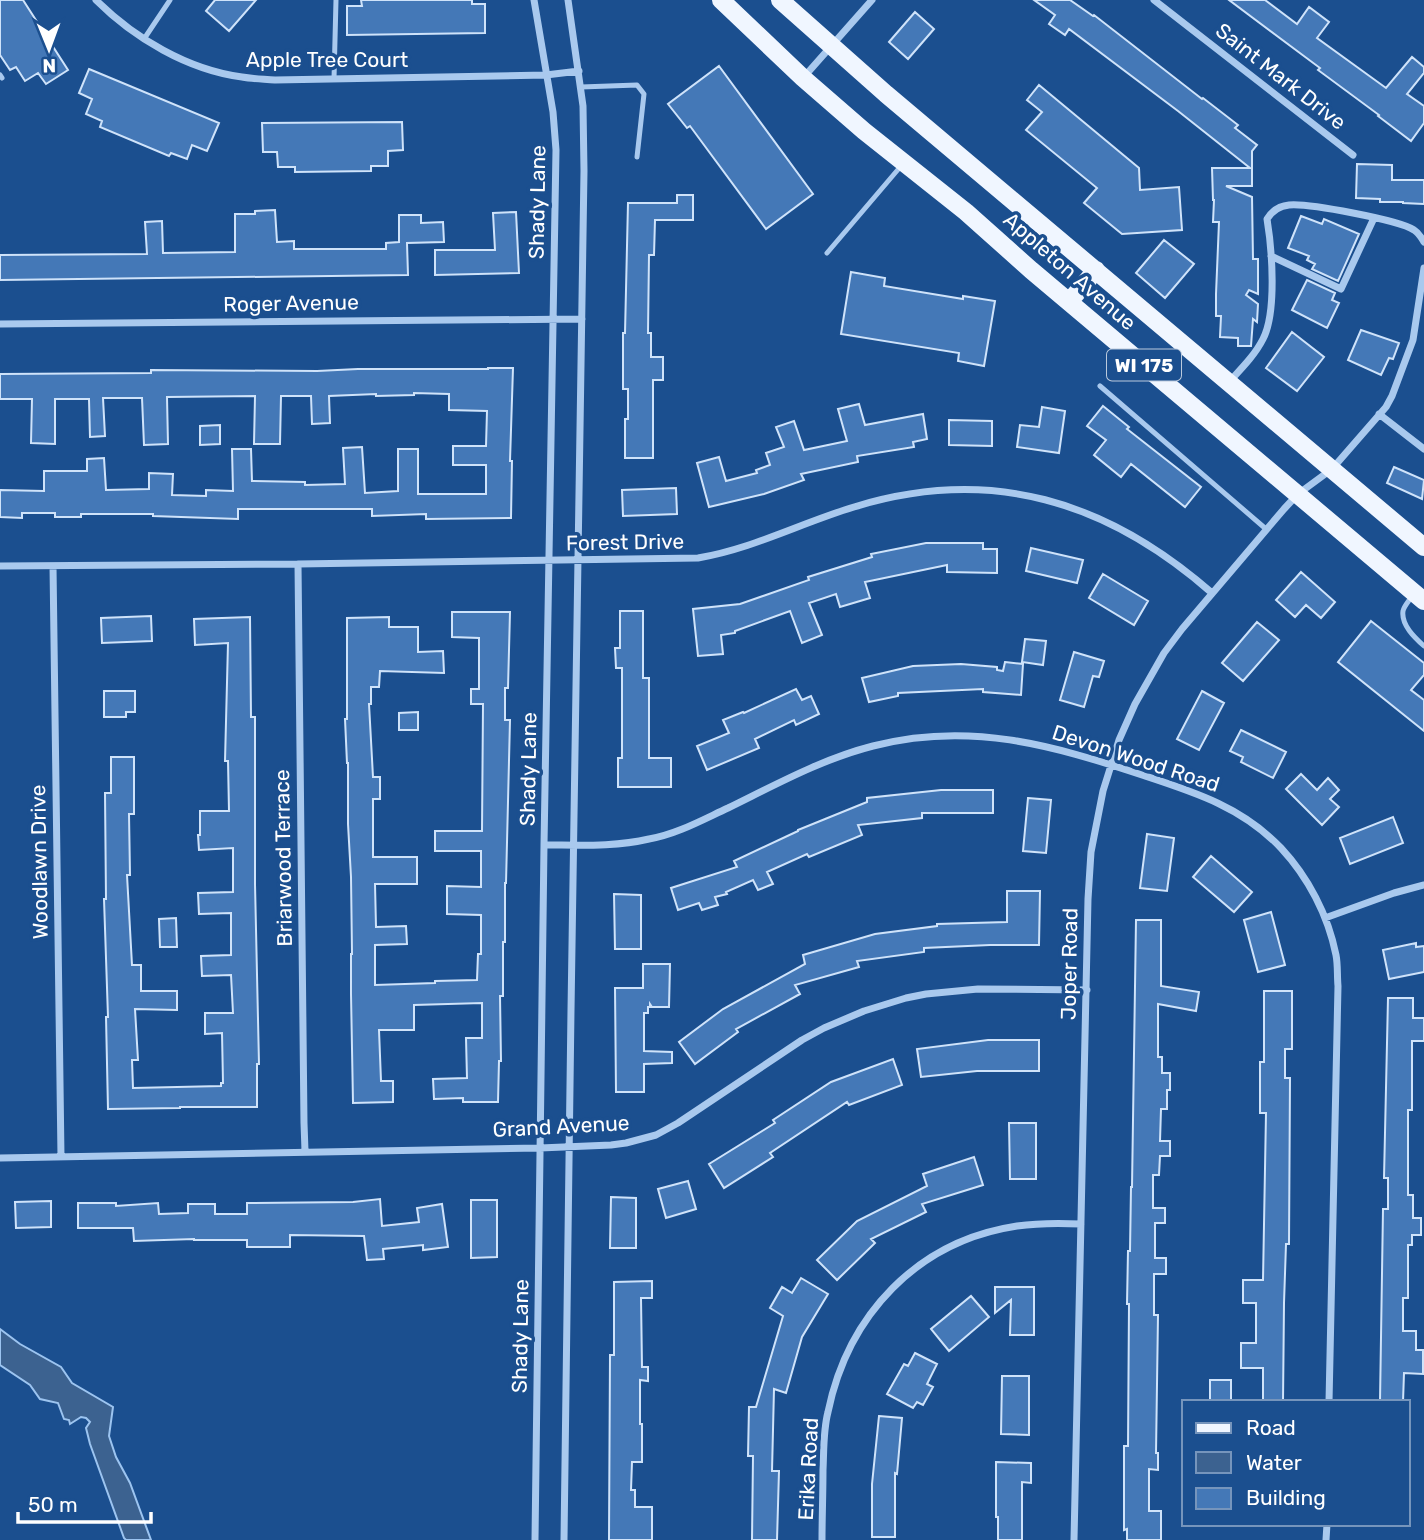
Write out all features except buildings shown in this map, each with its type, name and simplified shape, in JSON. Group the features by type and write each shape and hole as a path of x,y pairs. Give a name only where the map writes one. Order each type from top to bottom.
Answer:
{"main road":[{"name":"Appleton Avenue","path":"721,0 803,78 903,163 966,212 1419,596"},
{"name":"Appleton Avenue","path":"780,0 831,47 1424,547"},
{"path":"1069,302 1096,270"}],"street":[{"name":"Apple Tree Court","path":"96,0 144,39 189,62 241,77 275,80 334,79 546,75 579,71"},
{"name":"Shady Lane","path":"534,0 553,112 556,150 535,1540"},
{"path":"564,1540 584,171 583,106 568,0"},
{"path":"803,78 872,0"},
{"name":"Saint Mark Drive","path":"1154,0 1353,155"},
{"path":"1229,382 1262,342 1266,332 1271,256 1267,219 1278,208 1306,205 1374,218 1412,228 1421,235 1424,242"},
{"path":"1271,256 1341,289 1374,218"},
{"name":"Joper Road","path":"1074,1540 1088,899 1091,852 1103,791 1119,740 1135,704 1176,637 1298,494 1332,469 1386,407 1413,340 1424,268"},
{"name":"Roger Avenue","path":"0,324 582,319"},
{"path":"1379,414 1424,449"},
{"name":"Forest Drive","path":"0,566 577,561 709,556 751,545 881,499 920,492 976,489 1046,499 1109,522 1139,538 1213,593"},
{"name":"Briarwood Terrace","path":"298,564 305,1151"},
{"name":"Woodlawn Drive","path":"52,566 61,1157"},
{"name":"Devon Wood Road","path":"544,845 615,844 650,839 688,827 831,760 874,746 954,735 1011,739 1056,748 1183,789 1217,802 1244,817 1280,847 1299,869 1325,918 1336,955 1338,986 1329,1400"},
{"path":"1325,918 1424,885"},
{"name":"Grand Avenue","path":"0,1158 611,1146 656,1135 802,1040 864,1011 926,994 978,989 1087,990"},
{"name":"Erika Road","path":"822,1540 827,1415 840,1366 872,1310 905,1277 939,1253 972,1238 1017,1226 1081,1224"}],"lane":[{"path":"144,39 170,0"},
{"path":"334,79 336,0"},
{"path":"581,87 637,85 643,94 637,157"},
{"path":"827,253 903,163"},
{"path":"1100,386 1266,530"},
{"path":"1419,596 1403,610 1403,618 1408,629 1424,646"}],"water":[{"path":"0,1329 20,1344 61,1367 72,1383 113,1407 109,1436 151,1540 124,1538 90,1444 86,1428 90,1422 81,1417 70,1424 69,1420 64,1419 58,1403 40,1399 30,1385 0,1365"}]}
